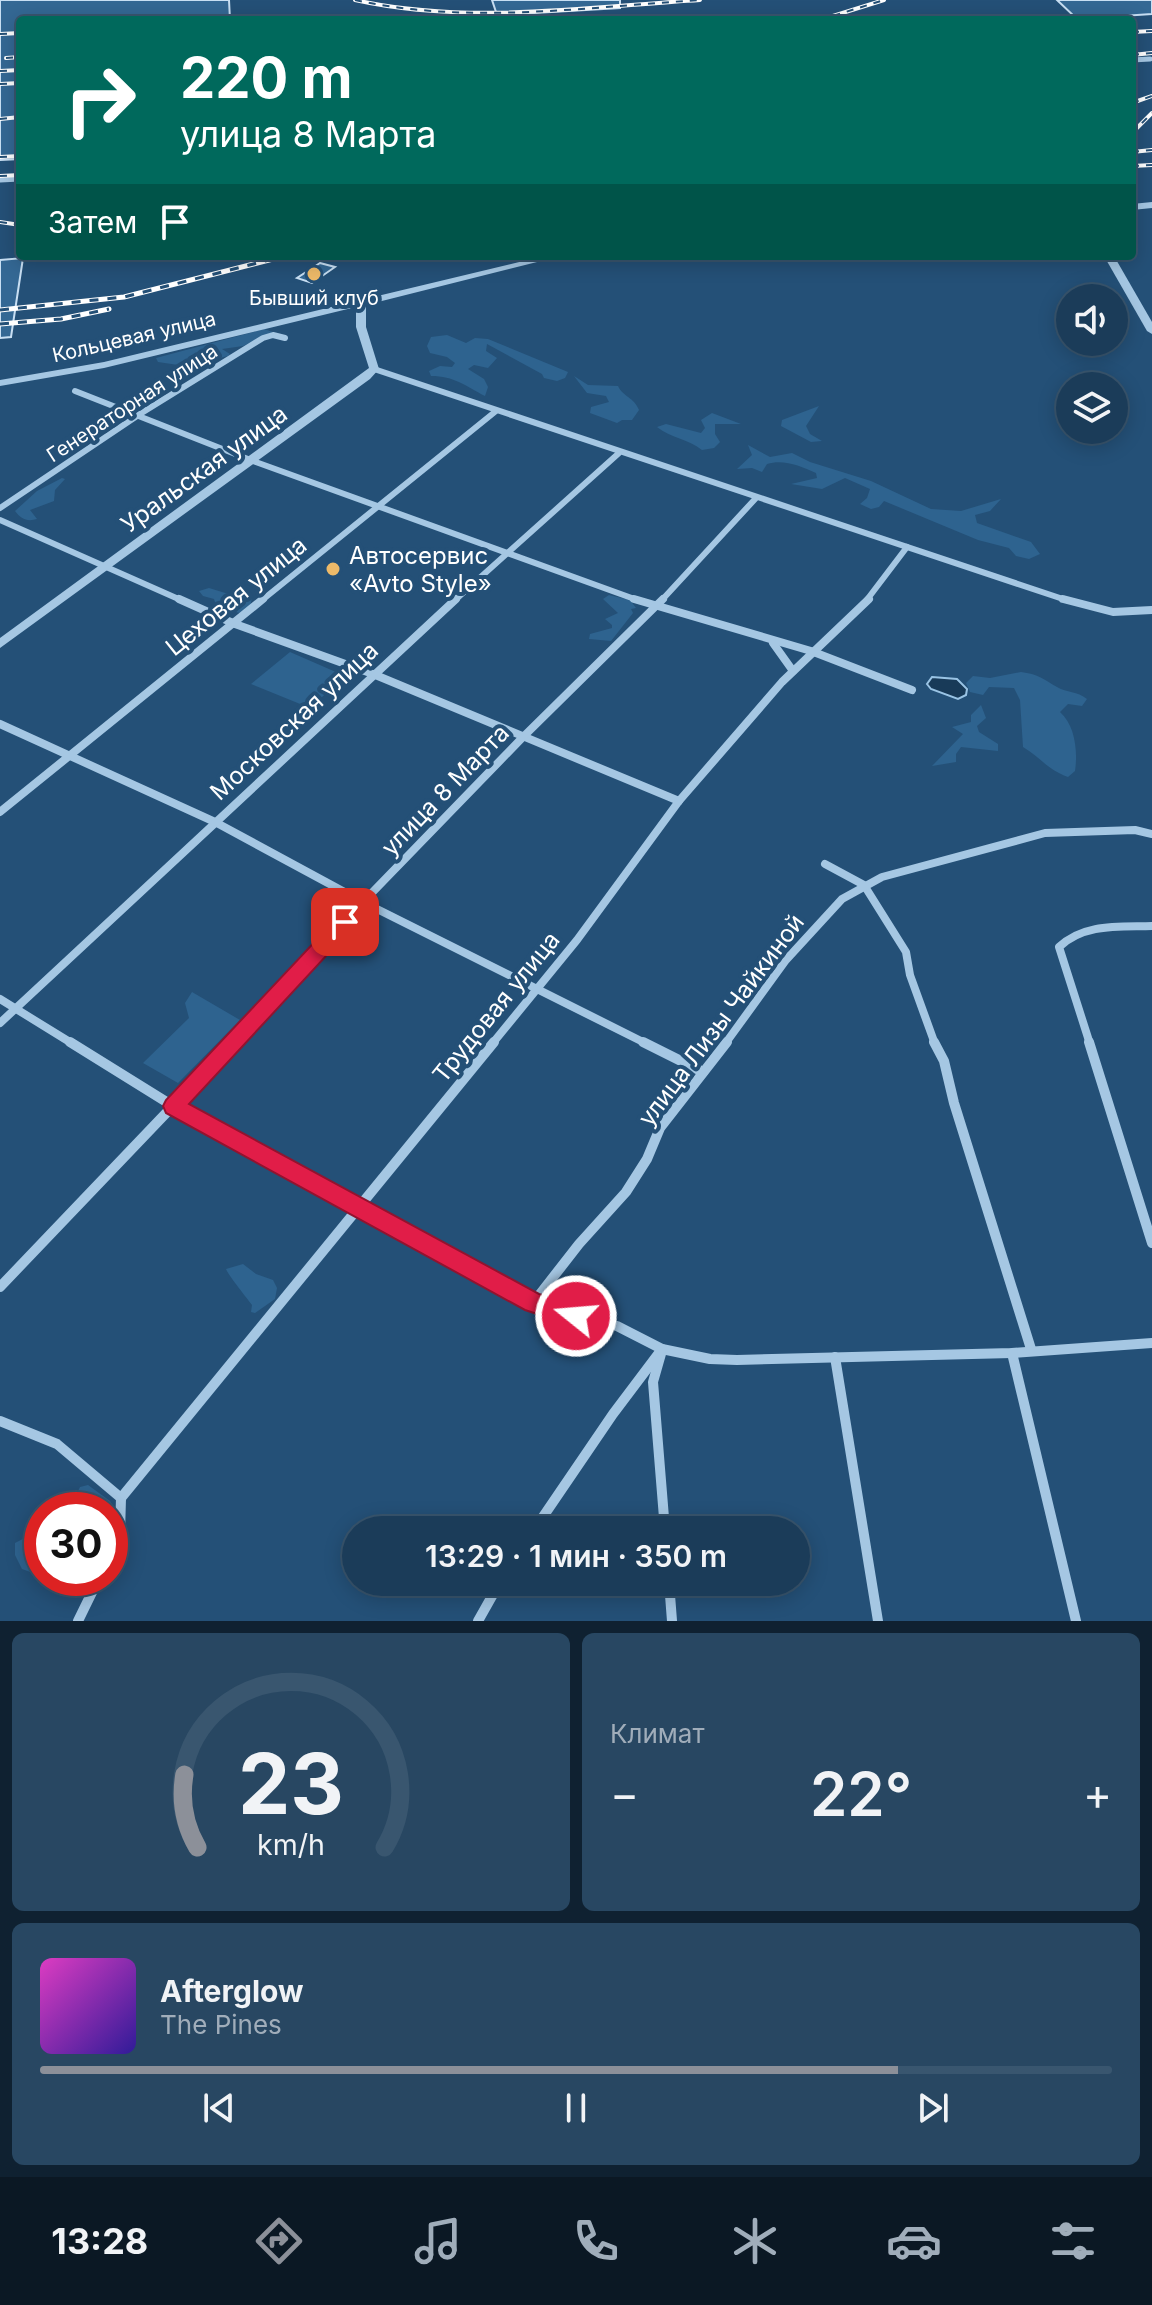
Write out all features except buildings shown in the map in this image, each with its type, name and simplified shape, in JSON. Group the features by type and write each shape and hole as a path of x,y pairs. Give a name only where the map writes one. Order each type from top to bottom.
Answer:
{"street":[{"name":"Кольцевая улица","path":"0,383 104,365 539,260"},
{"path":"1111,260 1152,331"},
{"path":"361,301 361,327 374,369 1087,607 1113,612 1152,610"},
{"name":"Генераторная улица","path":"0,508 140,414 263,338 273,335 285,338"},
{"name":"Уральская улица","path":"0,644 253,461 374,369"},
{"path":"75,391 253,461 510,551 656,607 811,651 912,690"},
{"name":"Цеховая улица","path":"0,812 496,411"},
{"name":"Московская улица","path":"0,1023 373,674 619,453"},
{"name":"улица 8 Марта","path":"0,1287 363,902 522,738 656,607 756,498"},
{"path":"0,520 235,624 373,674 679,801"},
{"name":"Трудовая улица","path":"126,1492 538,988 679,801 811,651 876,592 907,547"},
{"path":"768,639 783,653 793,671"},
{"path":"0,724 215,822 363,902 703,1072"},
{"name":"улица Лизы Чайкиной","path":"533,1303 571,1253 626,1192 647,1159 660,1128 758,1002 786,960 842,899 864,885 905,870 1045,833 1135,830 1152,834"},
{"path":"825,864 864,885 906,952 910,975 936,1048 944,1061 954,1103 1031,1349"},
{"path":"1152,926 1081,931 1066,938 1059,947 1152,1243"},
{"path":"0,999 173,1106 533,1303 617,1326 662,1349 723,1360 1012,1353 1031,1349 1152,1343"},
{"path":"544,1516 662,1349"},
{"path":"662,1349 653,1382 664,1516"},
{"path":"1012,1353 1076,1621"},
{"path":"835,1357 878,1621"},
{"path":"0,1421 57,1444 114,1492"},
{"path":"78,1621 90,1596"},
{"path":"478,1621 492,1596"},
{"path":"670,1596 672,1621"}],"shaded area":[{"path":"264,329 273,332 243,346 222,349 230,354 216,359 207,367 197,366 198,359 185,363 185,366 158,362 156,358"},
{"path":"447,335 466,343 475,338 488,339 568,372 565,378 557,381 544,378 542,374 487,344 486,351 497,358 488,368 474,365 468,369 484,379 488,387 485,396 453,380 431,376 429,371 440,366 452,367 455,363 447,357 430,353 427,346 431,337"},
{"path":"574,376 588,385 618,386 639,410 632,420 617,423 590,413 591,407 609,402 606,396 587,393"},
{"path":"819,406 806,426 810,434 822,441 811,442 781,426 782,420"},
{"path":"712,413 741,424 715,424 715,434 720,442 714,448 702,450 657,427 666,424 701,433 705,428 701,420"},
{"path":"748,445 770,457 792,453 810,462 871,481 931,509 961,511 1001,499 990,511 975,515 977,523 1031,542 1040,554 1029,559 1016,556 1009,548 978,540 884,501 879,507 871,509 860,504 867,498 870,489 845,478 822,489 791,484 817,478 816,473 792,464 767,464 762,472 752,468 737,469 752,455"},
{"path":"65,479 55,490 54,501 30,510 37,519 24,519 15,511 37,491"},
{"path":"209,588 235,596 252,597 250,608 240,613 217,608 214,599 203,596 199,591"},
{"path":"609,595 630,600 636,608 631,609 633,613 611,641 589,639 590,634 612,628 605,619 618,613 603,599"},
{"path":"290,652 345,676 310,708 251,684"},
{"path":"1021,672 1087,699 1082,706 1068,704 1060,712 1069,724 1076,747 1075,771 1068,777 1023,747 1020,700 1014,688 989,687 983,695 970,692 966,683 973,676 990,678"},
{"path":"932,677 957,679 967,689 966,695 958,699 931,689 927,684"},
{"path":"981,705 986,718 977,726 979,732 998,744 998,751 961,747 956,754 956,762 932,766 963,734 952,727 971,722 971,715"},
{"path":"192,992 240,1020 178,1083 143,1063 189,1018 185,1003"},
{"path":"243,1264 256,1274 273,1280 277,1288 275,1299 255,1313 251,1312 252,1305 226,1269"},
{"path":"88,1485 98,1492 78,1492 80,1487"},
{"path":"24,1538 24,1570 15,1555 15,1543"}],"railway":[{"path":"355,0 441,12 484,13 700,0"},
{"path":"833,16 884,0"},
{"path":"1136,32 1152,31"},
{"path":"0,34 16,33"},
{"path":"1136,55 1152,53"},
{"path":"6,58 16,57"},
{"path":"0,71 16,70"},
{"path":"0,84 16,83"},
{"path":"1136,102 1152,96"},
{"path":"1136,129 1152,113"},
{"path":"0,119 16,117"},
{"path":"1136,152 1152,150"},
{"path":"0,157 16,156"},
{"path":"1136,166 1152,165"},
{"path":"0,176 16,175"},
{"path":"0,222 16,224"},
{"path":"0,310 124,297 266,261"},
{"path":"0,324 61,319 109,309"}],"place":[{"name":"Бывший клуб","path":"314,274"},
{"name":"Автосервис «Avto Style»","path":"333,569"}],"route":[{"path":"345,922 173,1106 533,1303 576,1316"}]}
